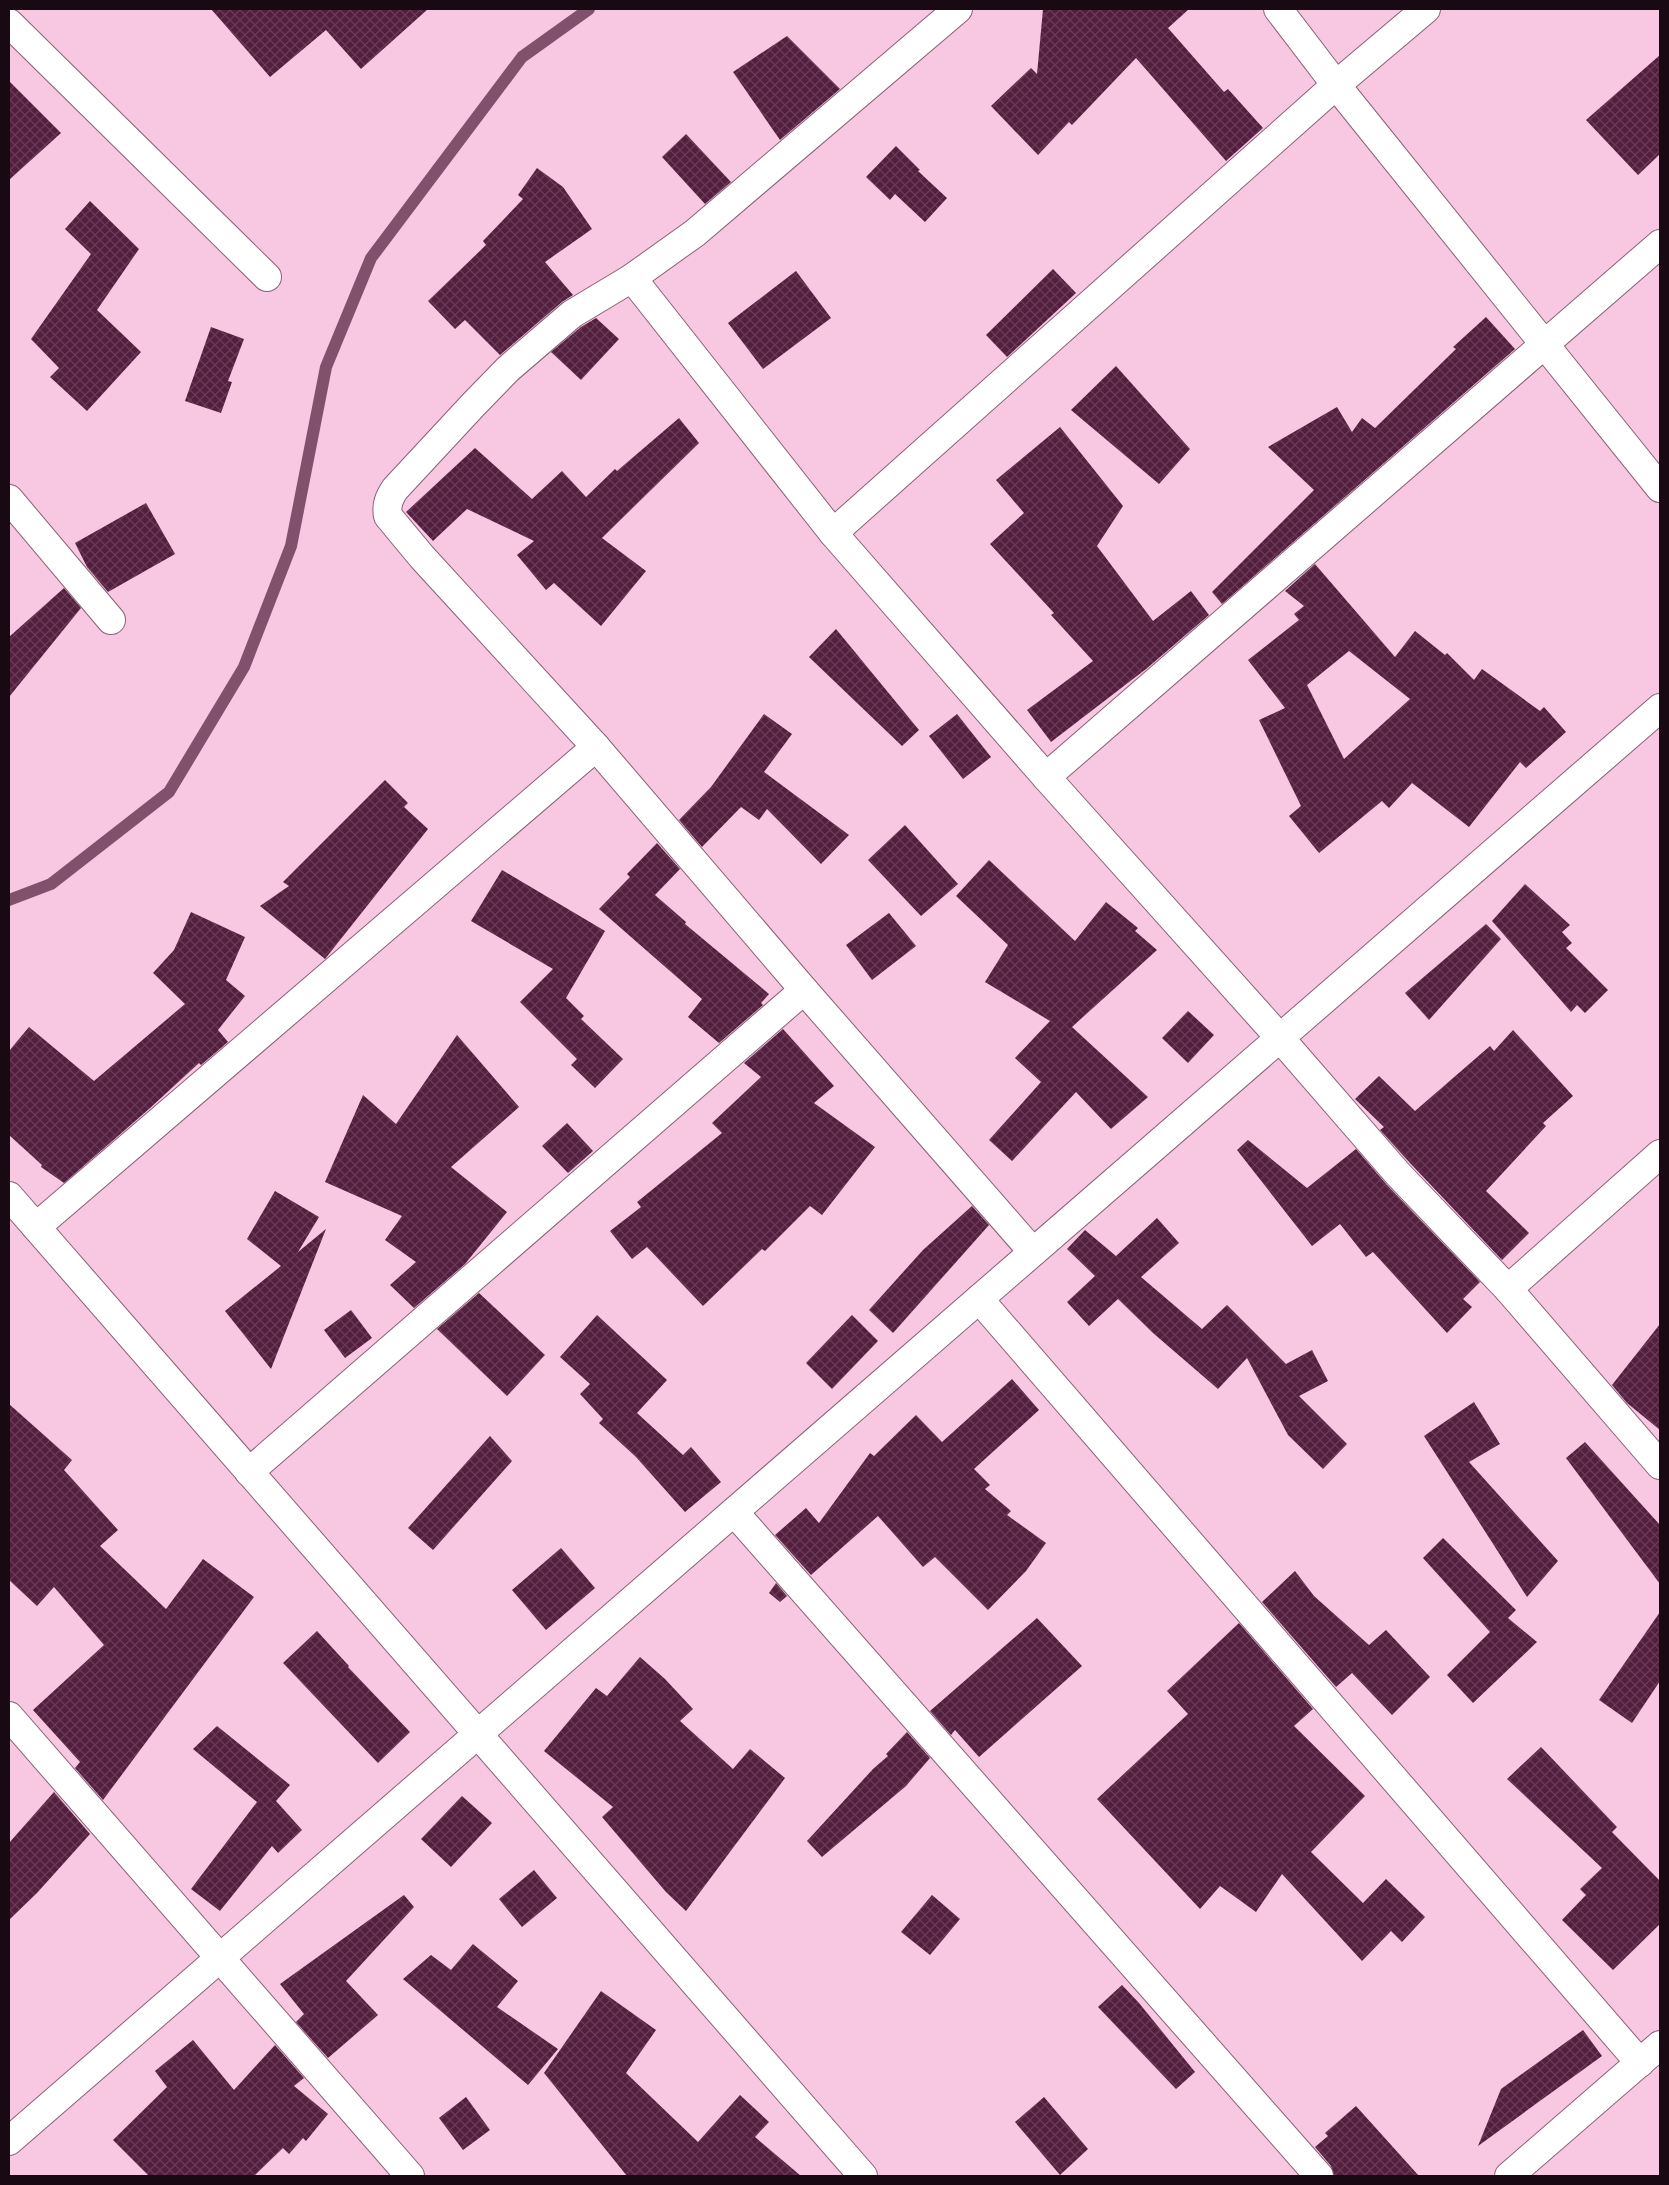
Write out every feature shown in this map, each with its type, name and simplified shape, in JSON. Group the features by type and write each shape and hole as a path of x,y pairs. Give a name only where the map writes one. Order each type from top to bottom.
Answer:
{"street":[{"path":"958,9 695,232 632,278 572,314 508,370 472,405 394,489 388,499 386,508 388,516 422,556 596,746 804,990 1033,1252"},
{"path":"1278,9 1336,85 1660,488"},
{"path":"834,533 1336,85 1426,9"},
{"path":"9,23 267,277"},
{"path":"1046,777 1545,346 1660,244"},
{"path":"632,278 834,533 1046,777 1280,1038 1398,1174 1508,1289 1660,1465"},
{"path":"9,499 111,620"},
{"path":"9,2141 1660,708"},
{"path":"36,1227 596,746"},
{"path":"249,1472 804,990"},
{"path":"1508,1289 1660,1154"},
{"path":"9,1196 864,2176"},
{"path":"979,1299 1640,2063"},
{"path":"734,1512 1319,2176"},
{"path":"9,1716 410,2176"},
{"path":"1509,2176 1660,2045"}],"building":[{"path":"211,9 428,9 361,69 326,30 270,77"},
{"path":"1043,9 1189,9 1168,28 1224,92 1228,89 1263,128 1226,161 1136,58 1072,125 1069,122 1038,155 991,106 1031,68 1037,74"},
{"path":"787,36 840,89 780,140 733,72"},
{"path":"1660,55 1660,154 1638,175 1586,120"},
{"path":"9,81 61,133 9,180"},
{"path":"686,134 731,182 705,204 662,157"},
{"path":"896,146 920,170 918,171 947,198 925,222 895,194 890,200 866,177"},
{"path":"537,168 563,187 592,229 545,262 573,295 562,302 500,355 465,320 455,329 428,301 486,245 483,241 523,199 518,195"},
{"path":"90,201 139,249 97,310 141,352 87,411 50,377 59,368 31,339 91,254 65,229"},
{"path":"1053,269 1076,293 1007,357 986,335"},
{"path":"796,271 831,318 763,369 728,323"},
{"path":"1486,317 1515,349 1222,604 1212,592 1314,490 1268,447 1337,407 1352,432 1362,418 1375,428 1456,349 1453,347"},
{"path":"596,318 619,339 581,380 551,352 581,327"},
{"path":"211,327 244,339 228,381 232,382 221,413 185,401"},
{"path":"1116,366 1190,449 1159,484 1071,410"},
{"path":"679,418 699,443 602,538 646,571 601,626 554,583 546,590 517,555 534,541 467,509 433,541 406,512 475,448 532,499 562,471 586,497 615,469 617,471"},
{"path":"1060,427 1123,506 1097,546 1153,621 1191,591 1209,615 1146,669 1051,742 1027,710 1093,661 1051,615 1054,613 990,544 1024,513 996,480"},
{"path":"146,503 175,554 108,592 87,567 75,543"},
{"path":"1315,564 1395,657 1415,631 1445,655 1447,653 1474,680 1482,669 1540,711 1544,707 1566,732 1526,768 1520,762 1469,827 1412,783 1389,808 1382,801 1319,853 1289,816 1301,806 1259,720 1285,708 1248,660 1299,620 1294,614 1304,606 1285,591","holes":["1349,651 1410,699 1344,759 1307,685"]},
{"path":"64,588 81,608 9,697 9,637"},
{"path":"836,629 919,730 902,746 809,657"},
{"path":"764,714 792,734 764,772 849,835 821,864 767,809 759,820 741,807 702,847 679,820 711,787"},
{"path":"957,714 991,757 963,779 929,736"},
{"path":"385,780 408,803 404,807 428,829 325,959 260,906 289,886 283,882"},
{"path":"905,825 958,884 921,916 868,860"},
{"path":"657,843 680,869 655,895 686,922 685,924 769,994 761,1003 763,1005 719,1043 688,1017 702,999 599,909 630,877 627,874"},
{"path":"989,860 1075,941 1106,902 1138,928 1135,931 1157,950 1072,1027 1148,1097 1111,1129 1076,1092 1012,1161 989,1140 1041,1082 1015,1058 1050,1021 985,982 1008,945 956,896"},
{"path":"502,870 605,931 566,998 584,1016 581,1019 623,1059 595,1088 571,1065 577,1059 520,1002 553,969 471,921"},
{"path":"1525,884 1570,925 1562,932 1572,943 1566,948 1608,990 1585,1013 1577,1005 1571,1012 1492,921"},
{"path":"191,912 245,937 226,980 245,996 218,1030 228,1042 201,1065 199,1063 64,1183 41,1167 42,1165 9,1135 9,1051 29,1027 94,1081 185,1004 153,973 174,950"},
{"path":"889,913 916,946 872,980 846,945"},
{"path":"1486,924 1501,939 1429,1020 1405,993"},
{"path":"1188,1011 1214,1035 1188,1063 1162,1038"},
{"path":"783,1029 834,1086 814,1103 875,1147 822,1215 810,1206 765,1251 762,1249 703,1306 647,1247 632,1259 610,1231 641,1207 637,1202 722,1133 712,1123 761,1077 744,1063"},
{"path":"1513,1030 1573,1096 1543,1123 1546,1126 1486,1191 1529,1233 1502,1260 1380,1130 1384,1127 1355,1099 1379,1076 1415,1111 1490,1046 1494,1051"},
{"path":"457,1035 519,1107 451,1167 507,1212 465,1264 414,1308 390,1285 416,1262 385,1240 402,1216 325,1182 363,1095 396,1124"},
{"path":"567,1123 593,1151 568,1173 542,1146"},
{"path":"1248,1140 1307,1188 1356,1149 1387,1185 1480,1282 1463,1299 1472,1307 1447,1333 1373,1252 1366,1257 1340,1224 1312,1246 1237,1150"},
{"path":"275,1191 319,1217 298,1252 326,1229 271,1369 225,1311 281,1266 247,1239"},
{"path":"972,1206 989,1225 893,1333 869,1310 923,1250"},
{"path":"1157,1218 1179,1243 1141,1277 1202,1329 1227,1305 1286,1364 1312,1350 1328,1381 1299,1396 1347,1444 1323,1469 1288,1435 1247,1358 1218,1389 1153,1333 1118,1299 1089,1326 1067,1302 1095,1276 1067,1249 1085,1230 1116,1256"},
{"path":"479,1293 545,1355 507,1396 437,1329"},
{"path":"351,1310 372,1338 345,1358 324,1330"},
{"path":"597,1315 667,1380 637,1413 683,1455 691,1447 721,1482 685,1512 636,1457 599,1423 603,1419 580,1394 590,1384 560,1357"},
{"path":"852,1315 878,1341 832,1389 806,1363"},
{"path":"1660,1324 1660,1430 1627,1403 1612,1385"},
{"path":"1012,1379 1039,1410 974,1469 990,1485 985,1489 1011,1511 1007,1515 1046,1543 1026,1571 988,1610 935,1557 923,1567 878,1516 811,1575 775,1535 806,1508 819,1523 870,1453 874,1456 916,1415 942,1442"},
{"path":"1474,1402 1500,1444 1469,1462 1558,1561 1527,1597 1424,1436"},
{"path":"9,1404 72,1460 64,1470 118,1530 100,1546 166,1609 203,1559 254,1597 103,1800 75,1768 80,1762 33,1710 104,1645 54,1587 37,1606 9,1580"},
{"path":"490,1436 512,1461 433,1550 408,1528"},
{"path":"1585,1442 1660,1525 1660,1584 1566,1458"},
{"path":"1443,1538 1516,1610 1508,1618 1537,1642 1473,1703 1447,1675 1490,1632 1423,1558"},
{"path":"561,1548 595,1588 546,1630 512,1590"},
{"path":"1295,1571 1314,1596 1369,1645 1386,1630 1430,1677 1392,1715 1352,1673 1336,1687 1262,1602"},
{"path":"776,1583 787,1596 780,1602 769,1593"},
{"path":"1660,1612 1660,1681 1632,1723 1599,1700"},
{"path":"1037,1618 1082,1666 979,1757 955,1730 951,1735 930,1711"},
{"path":"1239,1623 1313,1709 1294,1726 1365,1796 1311,1852 1363,1903 1386,1879 1425,1917 1402,1942 1391,1931 1362,1961 1282,1874 1256,1912 1220,1886 1200,1909 1097,1799 1188,1714 1167,1691"},
{"path":"317,1631 348,1667 410,1732 378,1763 283,1663"},
{"path":"640,1657 665,1679 693,1709 680,1721 733,1769 750,1749 785,1778 686,1911 666,1892 602,1817 613,1807 544,1751 596,1688 607,1696"},
{"path":"217,1726 290,1785 276,1801 302,1830 278,1853 272,1846 220,1911 191,1889 257,1802 193,1749"},
{"path":"907,1732 930,1758 906,1786 822,1857 807,1841 873,1769 888,1756 886,1754"},
{"path":"1541,1747 1617,1827 1612,1832 1660,1881 1660,1924 1613,1970 1562,1920 1586,1895 1580,1889 1602,1868 1507,1779"},
{"path":"54,1792 90,1834 37,1893 9,1920 9,1843"},
{"path":"462,1796 492,1823 451,1867 421,1839"},
{"path":"534,1870 557,1898 522,1927 499,1899"},
{"path":"404,1895 414,1907 346,1981 378,2015 328,2058 296,2022 304,2014 280,1984"},
{"path":"932,1895 960,1919 930,1955 901,1932"},
{"path":"473,1944 518,1981 497,2007 558,2049 528,2085 403,1979 431,1955 451,1970"},
{"path":"1122,1985 1195,2072 1176,2089 1098,2007"},
{"path":"601,1991 656,2030 626,2073 698,2142 740,2095 769,2122 755,2137 801,2176 627,2176 544,2073"},
{"path":"1583,2030 1602,2056 1478,2146 1501,2089"},
{"path":"193,2040 234,2090 275,2045 304,2078 294,2086 328,2114 306,2141 303,2138 289,2154 283,2148 254,2176 149,2176 113,2140 167,2087 155,2071"},
{"path":"466,2097 490,2130 463,2150 439,2118"},
{"path":"1044,2097 1088,2149 1060,2175 1015,2122"},
{"path":"1356,2106 1419,2176 1334,2176 1331,2166 1315,2147 1328,2136 1325,2133"}],"waterway":[{"path":"9,900 51,884 169,792 244,667 291,546 326,367 371,258 522,57 589,9"}]}
